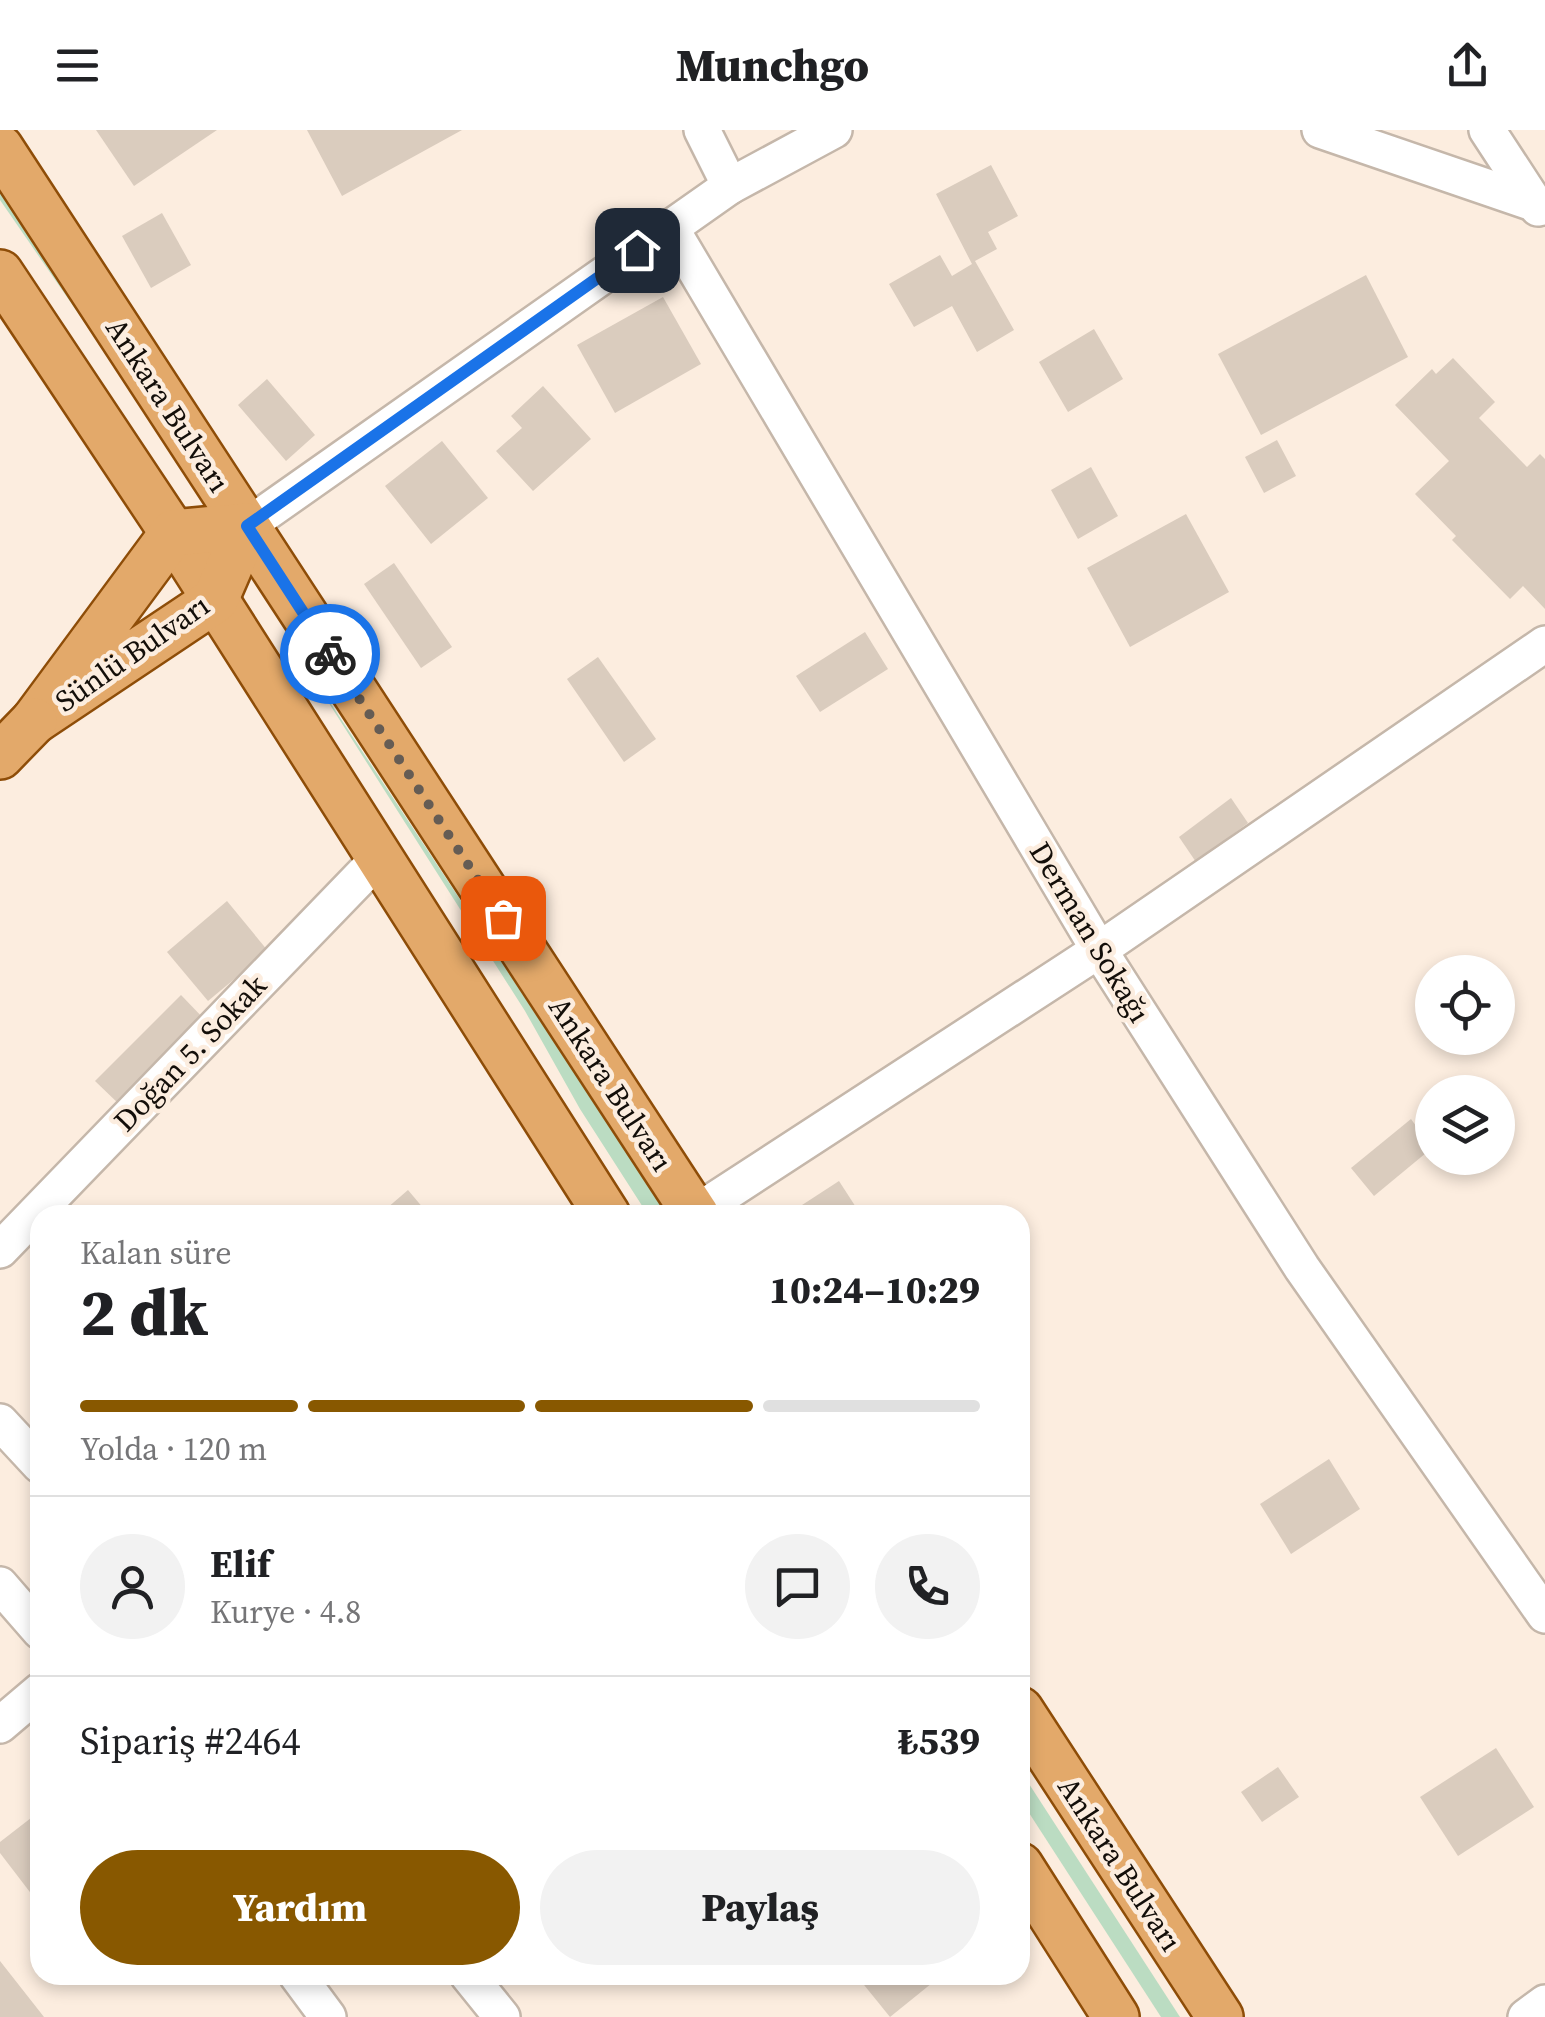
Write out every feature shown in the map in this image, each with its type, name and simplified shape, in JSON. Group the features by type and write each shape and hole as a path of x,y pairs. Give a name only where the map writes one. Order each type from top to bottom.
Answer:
{"main road":[{"name":"Ankara Bulvarı","path":"0,148 690,1205"},
{"path":"0,273 173,533 598,1205"},
{"path":"173,533 247,526"},
{"name":"Sünlü Bulvarı","path":"34,720 215,600 247,526"},
{"name":"Sünlü Bulvarı","path":"0,756 34,720 173,533"},
{"name":"Ankara Bulvarı","path":"1030,1725 1220,2017"},
{"path":"1030,1882 1116,2017"}],"street":[{"path":"702,130 730,186"},
{"path":"247,526 670,226 730,186 834,130"},
{"path":"1320,130 1542,209"},
{"path":"1486,130 1542,209"},
{"name":"Derman Sokağı","path":"670,226 1099,950 1302,1268 1545,1615"},
{"path":"710,1205 1099,950 1545,644"},
{"name":"Doğan 5. Sokak","path":"43,1205 380,856"},
{"name":"Doğan 5. Sokak","path":"0,1250 30,1219"},
{"path":"0,1422 30,1454"},
{"path":"0,1585 30,1620"},
{"path":"0,1725 30,1699"},
{"path":"304,1985 328,2017"},
{"path":"476,1985 502,2017"},
{"path":"1526,2017 1545,2003"}],"green space":[{"path":"0,189 187,471 0,200"},
{"path":"283,631 661,1205 642,1205 580,1109 525,1011"},
{"path":"1030,1785 1180,2017 1161,2017 1030,1814"}],"building":[{"path":"96,130 217,130 134,186"},
{"path":"307,130 462,130 342,196"},
{"path":"991,165 1018,216 988,232 997,249 975,261 1014,330 977,352 952,306 914,327 889,284 940,255 952,276 972,264 936,194"},
{"path":"162,213 191,265 151,288 122,236"},
{"path":"1366,275 1408,357 1261,435 1218,354"},
{"path":"663,297 701,364 615,413 577,345"},
{"path":"1094,329 1123,379 1068,412 1039,362"},
{"path":"1453,358 1495,402 1479,418 1527,467 1540,454 1545,459 1545,609 1523,586 1510,599 1452,540 1456,536 1415,494 1449,461 1395,405 1432,369 1436,374"},
{"path":"267,379 315,435 286,461 238,405"},
{"path":"543,386 591,439 533,491 496,451 522,428 511,416"},
{"path":"1277,440 1296,476 1264,493 1245,457"},
{"path":"442,441 488,498 431,544 385,486"},
{"path":"1091,467 1118,516 1078,539 1051,490"},
{"path":"1186,514 1229,592 1130,647 1087,568"},
{"path":"394,563 452,647 421,668 364,584"},
{"path":"865,632 888,669 820,712 796,676"},
{"path":"598,657 656,739 624,762 567,679"},
{"path":"1231,798 1248,823 1196,862 1179,837"},
{"path":"227,901 268,951 208,1001 167,952"},
{"path":"181,995 206,1021 121,1106 95,1081"},
{"path":"1411,1119 1415,1125 1415,1162 1374,1196 1351,1168"},
{"path":"839,1181 855,1205 802,1205"},
{"path":"408,1190 421,1205 391,1205"},
{"path":"1329,1459 1360,1509 1291,1554 1260,1504"},
{"path":"1496,1748 1534,1807 1458,1856 1420,1797"},
{"path":"1278,1767 1299,1797 1262,1822 1241,1792"},
{"path":"30,1819 30,1892 0,1853 0,1842"},
{"path":"0,1961 44,2017 0,2017"},
{"path":"864,1985 930,1985 890,2017"}],"way so far":[{"path":"330,654 503,918"}],"route":[{"path":"330,654 247,526 637,250"}]}
